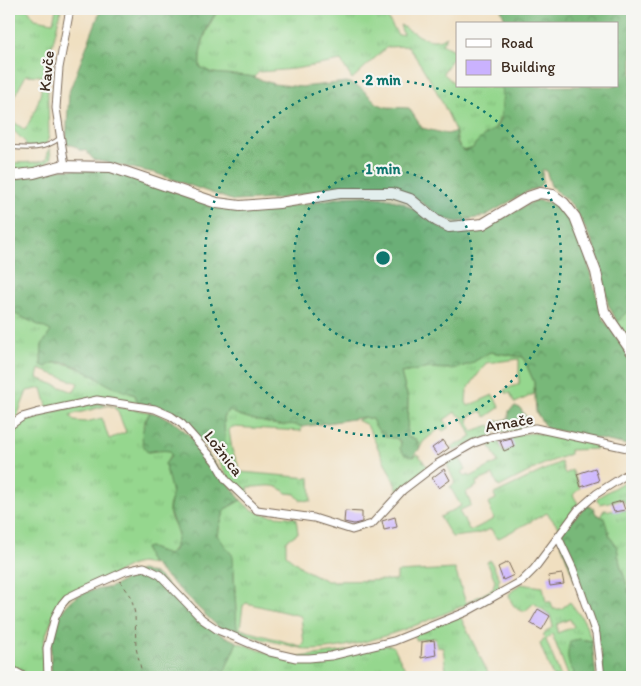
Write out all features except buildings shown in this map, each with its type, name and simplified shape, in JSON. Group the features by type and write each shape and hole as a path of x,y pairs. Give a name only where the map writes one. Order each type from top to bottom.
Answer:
{"street":[{"name":"Kavče","path":"65,166 56,108 59,68 70,9"},
{"path":"9,176 65,166 110,167 217,203 240,206 279,203 340,193 392,193 410,199 437,221 449,227 483,224 528,197 540,193 553,195 575,217 596,272 604,311 632,352"},
{"name":"Ložnica","path":"9,426 22,417 97,400 154,409 171,416 182,424 215,461 226,480 257,510 314,518 352,530 372,524 403,490"},
{"name":"Arnače","path":"403,490 437,464 460,450 491,437 516,431 535,428 632,449"},
{"path":"48,677 47,648 55,617 62,604 73,595 126,571 144,567 152,569 202,619 218,630 254,646 296,658 331,656 394,641 466,612 522,581 534,569 578,510 596,494 632,471"},
{"path":"558,537 573,569 596,634 601,677"},
{"path":"9,668 25,677"}],"lane":[{"path":"9,147 26,149 50,146 61,138"}],"path":[{"path":"117,576 131,596 136,648 143,677"}],"green space":[{"path":"9,9 28,9 35,19 53,22 56,9 61,9 47,68 49,135 47,143 37,147 25,147 26,143 9,126 11,120 25,130 35,111 42,76 26,75 9,107"},
{"path":"101,9 220,9 215,14 204,36 200,52 200,67 212,73 249,76 274,84 302,87 347,82 361,88 378,104 386,107 409,108 422,128 447,134 455,132 457,144 464,151 473,148 499,122 503,98 501,88 618,88 618,22 506,22 501,9 632,9 632,310 627,312 617,322 608,304 600,262 591,239 573,206 551,186 546,170 542,170 543,182 538,188 530,190 485,216 458,222 442,218 412,195 381,187 339,187 277,199 234,201 155,173 94,160 85,150 79,150 77,147 66,143 69,92"},
{"path":"219,9 335,9 336,11 382,9 398,35 403,34 400,25 423,38 435,40 447,36 442,44 456,51 456,61 452,59 443,73 456,85 456,88 503,88 502,108 497,125 474,148 464,151 461,149 440,98 408,46 387,47 352,79 341,61 294,69 259,72 254,77 212,73 200,67 202,44 211,22"},
{"path":"49,149 51,157 44,165 33,169 9,171 9,163 46,160"},
{"path":"62,169 111,171 236,212 279,208 345,197 384,198 403,203 446,231 461,233 487,227 536,200 556,204 566,212 572,222 587,260 603,319 632,359 632,446 546,428 536,412 534,382 523,357 490,352 470,364 453,369 430,368 401,373 408,399 407,437 416,439 420,448 413,457 405,455 400,449 401,442 396,438 384,435 378,430 372,419 365,417 302,427 269,423 230,411 224,415 225,452 217,458 177,417 164,409 138,403 135,395 113,387 71,364 62,362 46,367 41,365 42,345 51,331 9,311 9,180"},
{"path":"632,310 632,343 617,322 627,312"},
{"path":"9,311 52,331 42,345 41,365 60,363 85,371 135,395 138,403 119,400 48,410 42,388 27,391 17,417 9,423","holes":["39,369 78,383 74,392 37,378"]},
{"path":"490,352 523,357 534,382 534,394 515,403 510,393 506,393 504,390 519,384 519,359 486,363 467,390 466,402 468,406 493,395 500,407 486,417 482,411 470,416 468,421 472,431 490,425 495,434 454,451 452,447 472,437 463,418 455,412 444,420 449,427 443,431 440,428 423,442 420,448 416,439 407,437 408,399 401,373 430,368 453,369 470,364"},
{"path":"93,403 108,405 70,415 74,421 86,422 102,418 109,439 126,432 117,410 111,406 150,412 143,425 148,452 170,450 171,455 165,464 172,490 169,509 178,536 174,548 168,555 149,547 148,559 153,565 140,563 132,565 59,603 45,637 43,677 27,677 9,666 9,428 35,416"},
{"path":"515,406 520,408 531,424 530,428 500,432 495,424 497,421 509,419 509,411"},
{"path":"230,411 269,423 302,427 301,431 232,427 229,430 232,450 241,472 310,478 311,501 300,500 295,494 286,493 282,489 273,486 248,487 249,496 265,510 250,501 236,488 217,458 225,452 224,415"},
{"path":"150,412 177,424 189,435 201,447 241,500 225,509 217,535 233,556 237,633 227,632 217,626 148,559 145,548 149,547 168,555 174,550 178,534 169,511 172,494 165,464 171,456 170,451 158,450 147,452 144,447 142,437"},
{"path":"365,417 372,419 378,430 384,435 396,438 413,457 418,454 428,468 399,492 367,425 357,420"},
{"path":"534,433 573,439 595,446 596,449 570,450 570,454 544,464 499,487 493,475 476,482 477,486 466,492 471,505 459,511 470,531 494,519 488,503 496,499 494,494 561,462 565,474 572,470 580,488 573,495 579,505 559,528 547,513 497,539 491,529 477,534 452,537 440,517 461,506 450,487 455,483 446,462 457,454 466,469 462,472 465,477 469,475 470,477 498,462 487,440 497,437 503,452 513,447 509,435"},
{"path":"632,477 632,501 624,503 623,499 600,504 597,501 597,498"},
{"path":"241,500 259,513 296,518 298,533 286,541 286,555 305,570 327,581 397,580 397,572 455,569 466,603 493,589 495,580 487,562 490,560 500,579 498,582 500,588 433,619 356,644 309,650 237,633 234,570 217,535 225,509","holes":["246,603 301,616 304,644 300,646 240,629 243,606"]},
{"path":"588,505 594,509 596,514 604,518 610,537 617,547 620,564 632,600 632,677 603,677 601,653 559,538 565,527"},
{"path":"604,510 627,510 632,514 632,600 620,564 617,547 610,537 601,515"},
{"path":"141,570 157,575 220,634 237,642 222,677 52,677 51,653 54,629 65,607 73,599 84,593 114,586 131,574"},
{"path":"520,584 543,587 546,602 551,602 553,609 561,609 570,602 584,621 592,641 579,639 573,677 564,677 568,675 552,634 546,640 561,677 553,677 540,644 545,637 543,635 553,626 550,615 534,603 525,611 519,610 512,603 509,594","holes":["570,619 574,627 557,633 557,624"]},
{"path":"460,616 490,677 447,677 443,648 437,647 435,638 416,640 414,634"},
{"path":"579,639 592,641 596,677 573,677 574,672 568,661 568,650 570,641"},
{"path":"237,642 285,659 390,645 394,647 409,677 222,677"}]}
